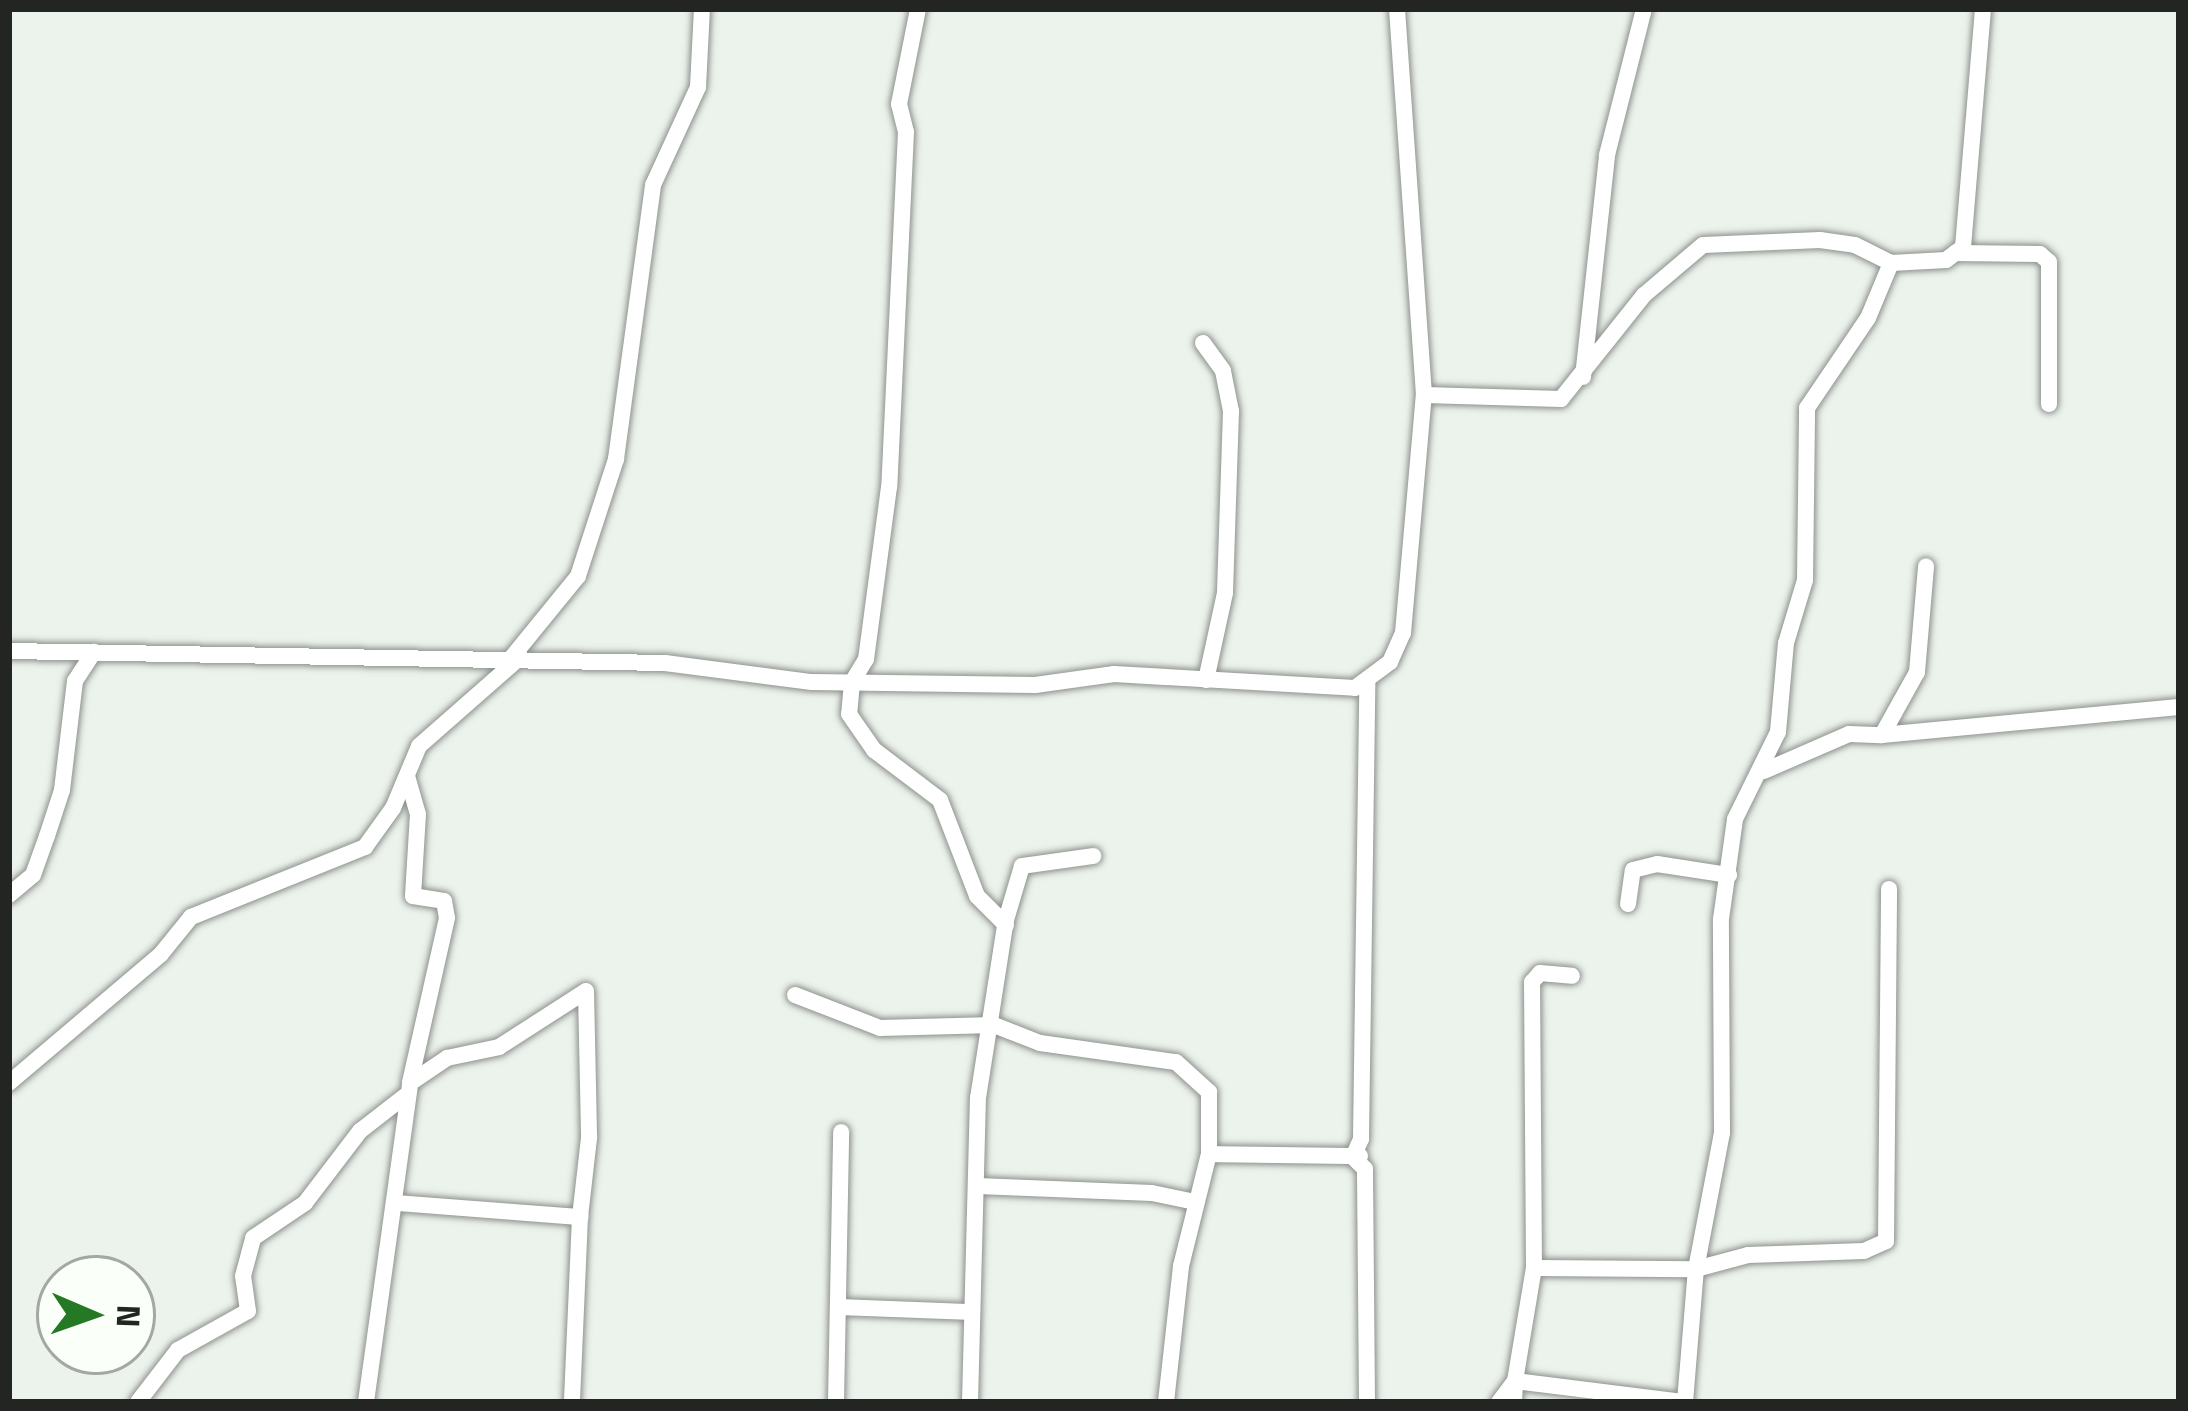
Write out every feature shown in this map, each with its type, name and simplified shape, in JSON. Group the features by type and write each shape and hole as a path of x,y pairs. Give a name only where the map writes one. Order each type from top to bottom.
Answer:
{"street":[{"path":"9,1083 161,954 191,917 365,847 419,746 515,657 578,576 616,458 657,164 698,87 702,9"},
{"path":"918,9 899,104 906,132 889,487 866,659 852,682 849,714 874,750 940,800 976,896 1006,925"},
{"path":"9,651 515,657 852,682 1035,685 1114,674 1342,689 1367,680 1390,662 1403,632 1424,394 1396,9"},
{"path":"1582,377 1606,155 1644,9"},
{"path":"1954,254 1964,247 1976,144 1983,9"},
{"path":"1424,394 1547,404 1582,377 1644,295 1703,245 1820,240 1891,262 1954,254 2040,254 2049,262 2048,404"},
{"path":"1515,1381 1684,1402 1696,1269 1720,1154 1715,1029 1729,875 1736,819 1764,771 1778,732 1786,643 1805,580 1807,408 1868,318 1891,262"},
{"path":"1203,343 1223,371 1231,411 1225,593 1206,680"},
{"path":"1882,735 1917,672 1926,566"},
{"path":"9,895 33,875 47,836 62,790 74,681 94,652"},
{"path":"1366,1402 1365,1169 1360,1156 1367,680"},
{"path":"1764,771 1849,734 1882,735 2179,707"},
{"path":"366,1402 397,1204 407,1089 447,918 443,901 413,896 418,805 407,776"},
{"path":"970,1402 978,1098 994,1025 1006,925 1022,866 1093,856"},
{"path":"1628,904 1633,870 1657,865 1729,875"},
{"path":"1534,1268 1696,1269 1748,1255 1864,1251 1886,1241 1889,890"},
{"path":"1514,1402 1534,1268 1532,982 1540,973 1572,976"},
{"path":"138,1402 178,1350 248,1311 243,1276 253,1238 305,1203 361,1131 448,1058 499,1047 586,991 589,1138 580,1217 572,1402"},
{"path":"794,995 880,1028 994,1025 1040,1042 1176,1062 1209,1091 1209,1154 1195,1202 1166,1402"},
{"path":"836,1402 841,1132"},
{"path":"1209,1154 1360,1156"},
{"path":"979,1186 1152,1192 1195,1202"},
{"path":"397,1204 580,1217"},
{"path":"840,1307 972,1312"},
{"path":"1499,1402 1515,1381"}]}
